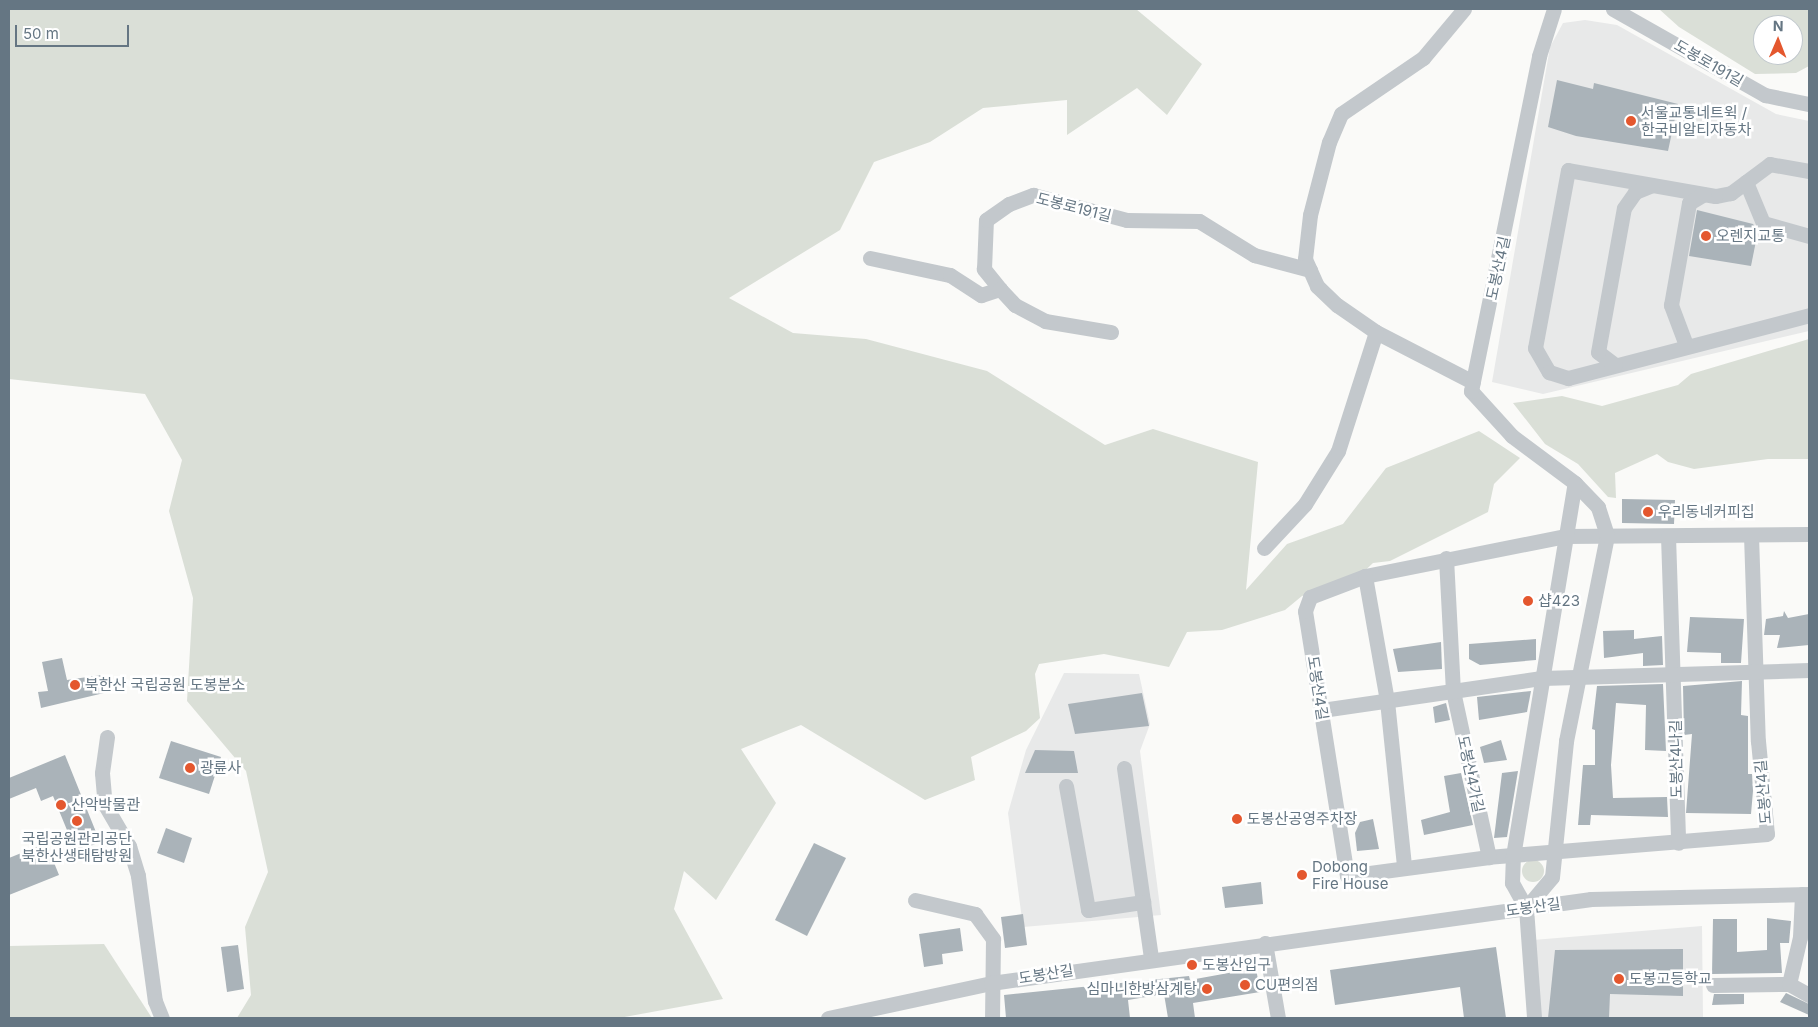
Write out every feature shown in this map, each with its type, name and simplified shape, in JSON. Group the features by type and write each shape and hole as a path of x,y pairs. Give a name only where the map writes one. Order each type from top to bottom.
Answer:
{"street":[{"path":"1464,9 1423,58 1341,114 1329,142 1310,215 1305,259 1317,286 1337,305 1376,332 1473,382 1471,392 1512,436 1575,483 1598,507 1607,535 1578,677 1552,852 1552,877 1526,908"},
{"name":"도봉산4길","path":"1473,382 1539,56 1554,9"},
{"name":"도봉로191길","path":"1613,9 1766,96 1809,104"},
{"path":"1809,171 1770,164 1732,193 1704,194 1568,170 1535,348 1555,377 1568,378 1686,345 1809,315"},
{"path":"1746,182 1763,223 1809,236"},
{"path":"1615,365 1598,352 1624,208 1635,192 1652,185"},
{"path":"1686,345 1671,304 1689,202 1704,194"},
{"name":"도봉로191길","path":"1000,288 984,269 986,220 1008,204 1033,195 1127,220 1199,221 1254,255 1310,270"},
{"path":"870,258 950,275 981,294 1000,288 1015,304 1045,320 1111,332"},
{"path":"1264,548 1305,504 1338,450 1376,332"},
{"path":"1534,1018 1526,908 1512,883 1513,856 1575,483"},
{"name":"도봉산4길","path":"1750,535 1755,672 1767,834 1678,843 1489,857 1404,866 1347,876 1305,611 1310,597 1365,576 1446,558 1566,536 1809,534"},
{"name":"도봉산4나길","path":"1668,536 1678,843"},
{"name":"도봉산4가길","path":"1446,558 1453,691 1489,857"},
{"path":"1365,576 1388,701 1404,866"},
{"path":"1322,710 1542,678 1809,670"},
{"path":"107,736 102,773 105,805 129,846 138,876 156,1001 162,1018"},
{"path":"1124,768 1151,958"},
{"path":"1066,786 1088,910 1144,902"},
{"name":"도봉산길","path":"828,1018 991,982 1151,958 1526,908 1659,896 1806,894 1800,937 1790,984"},
{"path":"915,900 975,914 993,939 992,1018"},
{"path":"1265,943 1278,1018"},
{"path":"1713,986 1790,984 1809,994"}],"shaded area":[{"path":"9,9 1136,9 1202,64 1167,115 1137,88 1067,135 1067,100 983,108 930,142 874,162 840,230 729,298 793,333 866,339 987,371 1105,445 1153,429 1258,462 1246,590 1287,544 1343,524 1386,468 1479,431 1520,458 1494,484 1488,512 1390,561 1373,563 1356,579 1302,596 1285,610 1222,630 1187,632 1169,667 1104,654 1039,664 1035,674 1040,718 1026,731 971,757 975,780 925,800 801,725 741,749 776,803 716,900 684,871 674,909 723,999 619,1018 237,1018 251,995 245,927 268,872 246,771 187,701 193,598 169,511 182,460 145,394 9,379"},
{"path":"1659,9 1809,9 1809,66 1796,73 1755,74 1679,27"},
{"path":"1585,20 1617,25 1776,114 1809,121 1809,331 1543,394 1492,382 1550,47 1563,23"},
{"path":"1809,339 1809,459 1768,459 1694,469 1668,462 1657,454 1615,473 1616,498 1608,497 1578,464 1545,444 1513,403 1562,396 1602,406 1678,385 1691,374"},
{"path":"1064,673 1139,674 1150,724 1140,751 1161,915 1023,927 1008,813 1026,750"},
{"path":"1533,860 1541,863 1544,871 1541,879 1533,882 1525,879 1522,871 1525,863"},
{"name":"도봉고등학교","path":"1702,926 1703,1017 1712,1018 1539,1018 1533,940"},
{"path":"104,944 152,1018 9,1018 9,946"}],"building":[{"name":"서울교통네트윅 / 한국비알티자동차","path":"1557,80 1593,89 1594,83 1678,104 1668,151 1576,136 1548,127"},
{"path":"1697,210 1753,224 1758,231 1751,266 1689,256"},
{"name":"우리동네커피집","path":"1622,499 1675,500 1674,524 1622,523"},
{"path":"1784,611 1788,618 1809,614 1809,645 1777,648 1780,635 1764,635 1766,619 1783,616"},
{"path":"1690,617 1744,619 1741,663 1721,663 1721,653 1687,652"},
{"path":"1634,630 1634,639 1662,636 1663,665 1643,666 1643,653 1604,658 1603,631"},
{"path":"1536,639 1536,660 1480,665 1469,659 1469,644"},
{"path":"1441,642 1442,669 1398,672 1393,649"},
{"name":"북한산 국립공원 도봉분소","path":"62,658 67,680 101,675 104,693 41,708 38,692 48,691 42,662"},
{"path":"1742,681 1741,715 1748,716 1748,774 1752,774 1751,814 1686,813 1692,734 1684,735 1683,686"},
{"path":"1663,684 1666,751 1645,750 1646,705 1616,703 1611,765 1613,798 1667,797 1668,817 1591,815 1590,825 1578,825 1583,765 1595,765 1595,730 1592,729 1597,686"},
{"path":"1531,691 1527,712 1479,720 1477,697"},
{"path":"1142,693 1149,726 1075,734 1068,704"},
{"path":"1446,703 1450,720 1435,723 1433,707"},
{"path":"1501,740 1507,760 1484,763 1480,747"},
{"name":"광륜사","path":"171,741 221,757 209,794 159,778"},
{"path":"1035,750 1074,751 1078,773 1025,773"},
{"name":"국립공원관리공단 북한산생태탐방원","path":"65,755 100,842 76,852 53,796 41,801 36,788 9,799 9,778"},
{"path":"1518,771 1507,837 1494,838 1502,773"},
{"path":"1461,773 1473,825 1424,835 1421,820 1450,812 1444,776"},
{"path":"1373,819 1379,849 1357,851 1355,833 1360,822"},
{"path":"166,828 192,838 184,863 157,853"},
{"name":"국립공원관리공단 북한산생태탐방원","path":"46,843 59,875 9,895 9,858"},
{"path":"814,843 846,858 807,936 775,920"},
{"path":"1261,882 1263,904 1225,908 1222,887"},
{"path":"1023,914 1027,945 1005,948 1001,917"},
{"path":"1767,918 1791,921 1789,943 1780,943 1782,973 1712,974 1713,919 1737,919 1737,952 1767,950"},
{"path":"960,928 963,951 942,954 943,964 924,967 919,934"},
{"path":"238,945 244,989 227,992 221,947"},
{"path":"1496,947 1506,1018 1464,1018 1460,987 1335,1005 1330,970"},
{"path":"1683,949 1683,996 1610,994 1609,1018 1548,1018 1555,950"},
{"path":"1256,968 1260,992 1193,1003 1195,1018 1168,1018 1164,994 1128,1000 1130,1018 1006,1018 1004,995 1189,976 1190,980"},
{"path":"1786,993 1809,1004 1809,1015 1780,1002"},
{"path":"1714,994 1744,994 1744,1004 1712,1005"}],"place":[{"name":"서울교통네트윅 / 한국비알티자동차","path":"1631,121"},
{"name":"오렌지교통","path":"1706,236"},
{"name":"우리동네커피집","path":"1648,512"},
{"name":"샵423","path":"1528,601"},
{"name":"북한산 국립공원 도봉분소","path":"75,685"},
{"name":"광륜사","path":"190,768"},
{"name":"산악박물관","path":"61,805"},
{"name":"도봉산공영주차장","path":"1237,819"},
{"name":"국립공원관리공단 북한산생태탐방원","path":"77,821"},
{"name":"Dobong Fire House","path":"1302,875"},
{"name":"도봉산입구","path":"1192,965"},
{"name":"도봉고등학교","path":"1619,979"},
{"name":"CU편의점","path":"1245,985"},
{"name":"심마니한방삼계탕","path":"1207,989"}]}
